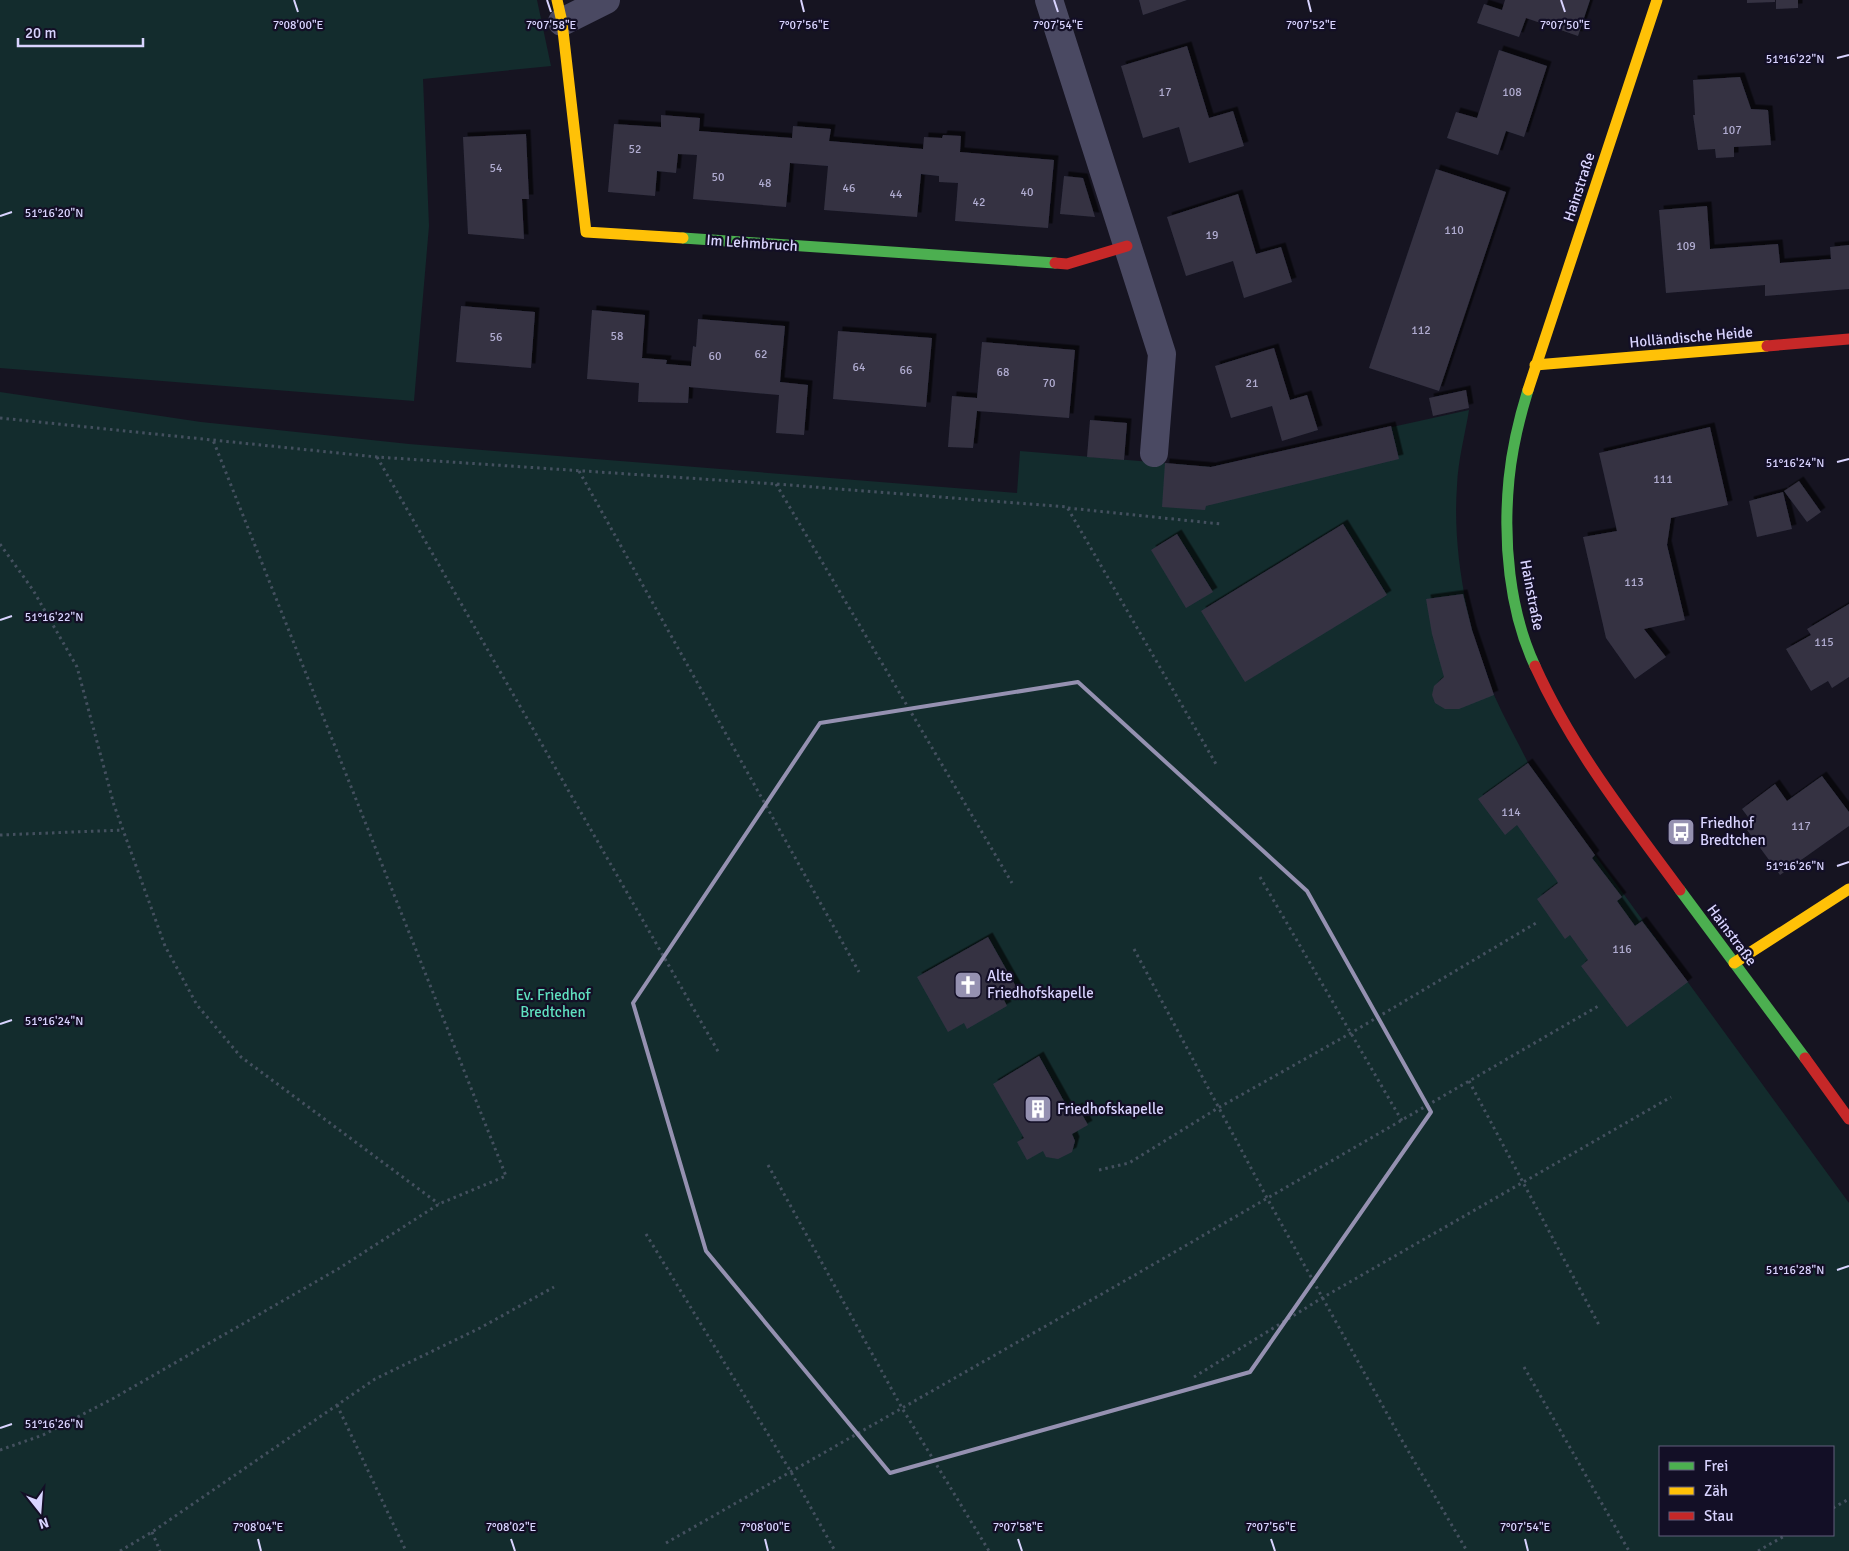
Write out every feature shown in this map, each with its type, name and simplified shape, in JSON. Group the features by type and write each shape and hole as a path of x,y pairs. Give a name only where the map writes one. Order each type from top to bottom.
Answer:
{"street":[{"name":"Im Lehmbruch","path":"606,0 560,11 586,232 1067,264 1127,246"},
{"path":"1049,0 1162,354 1154,453"},
{"name":"Hainstraße","path":"1657,0 1536,365 1518,426 1510,464 1508,496 1508,546 1514,590 1521,627 1535,668 1574,743 1849,1119"},
{"name":"Holländische Heide","path":"1536,365 1849,339"},
{"path":"1734,963 1849,889"}],"path":[{"path":"0,418 378,457 776,484 1067,508 1220,524"},
{"path":"0,1450 43,1435 114,1398 338,1269 439,1204 506,1176 212,440"},
{"path":"378,457 719,1052"},
{"path":"579,471 859,972"},
{"path":"776,484 1012,883"},
{"path":"1067,508 1216,764"},
{"path":"0,544 33,590 77,667 114,805 165,946 197,1006 241,1057 439,1204"},
{"path":"0,835 123,830"},
{"path":"1260,877 1402,1121"},
{"path":"1099,1170 1129,1162 1536,923"},
{"path":"1134,949 1322,1298 1466,1551"},
{"path":"666,1543 1600,1006"},
{"path":"1469,1081 1599,1325"},
{"path":"1194,1377 1322,1298 1671,1097"},
{"path":"768,1165 902,1408 989,1551"},
{"path":"646,1234 791,1472 835,1551"},
{"path":"120,1551 152,1532 375,1379 480,1328 554,1287"},
{"path":"1524,1367 1629,1551"},
{"path":"337,1406 406,1551"},
{"path":"1834,1507 1849,1499"},
{"path":"152,1532 160,1551"},
{"path":"1758,1551 1784,1536"}],"highlighted area":[{"path":"1078,682 1307,891 1431,1112 1250,1372 890,1473 706,1251 633,1003 820,723"}],"green space":[{"path":"0,0 537,0 551,66 423,79 429,226 414,401 0,368"},
{"name":"Ev. Friedhof Bredtchen","path":"0,392 201,422 409,444 1017,493 1020,451 1211,467 1469,410 1460,457 1457,486 1457,538 1464,592 1470,619 1485,671 1498,704 1528,763 1849,1203 1849,1551 0,1551"}],"building":[{"path":"1139,0 1187,0 1143,15"},
{"path":"1505,0 1590,0 1578,36 1526,18 1519,37 1477,23 1484,4 1502,10"},
{"path":"1747,0 1775,0 1775,2 1747,3"},
{"path":"1776,0 1798,0 1798,8 1776,9"},
{"path":"1187,46 1209,118 1233,111 1244,146 1189,163 1179,127 1143,138 1121,66"},
{"path":"1499,50 1547,66 1524,137 1506,131 1498,155 1447,138 1456,112 1477,118"},
{"path":"1740,77 1751,109 1768,110 1771,145 1734,147 1734,157 1716,158 1715,149 1698,150 1693,115 1695,115 1693,80"},
{"path":"661,115 700,118 699,131 792,138 793,126 831,129 829,141 923,149 924,137 961,136 960,152 1054,160 1048,228 955,221 958,183 939,182 939,176 921,174 917,217 824,210 828,166 790,163 786,207 693,199 697,155 678,154 676,173 657,171 655,196 608,192 614,124 661,127"},
{"path":"526,134 529,199 522,199 524,239 468,234 463,137"},
{"path":"1436,169 1506,192 1439,391 1369,368"},
{"path":"1064,176 1083,178 1095,217 1060,214"},
{"path":"1238,194 1256,254 1281,247 1292,282 1244,298 1233,261 1186,276 1167,217"},
{"path":"1707,206 1710,249 1778,244 1780,263 1831,259 1830,247 1849,245 1849,289 1765,296 1765,285 1666,293 1659,210"},
{"path":"461,306 535,312 531,368 456,362"},
{"path":"592,310 645,315 642,358 667,360 666,364 691,366 693,346 696,347 698,319 785,326 780,382 808,385 804,435 776,433 779,395 689,387 688,403 638,402 639,383 587,379"},
{"path":"838,331 932,338 926,407 833,399"},
{"path":"982,342 1075,350 1069,418 977,411 973,448 948,447 952,396 977,398"},
{"path":"1274,348 1290,400 1307,395 1318,430 1282,441 1272,406 1231,418 1215,366"},
{"path":"1466,390 1469,408 1433,416 1429,398"},
{"path":"1090,420 1127,423 1124,460 1087,457"},
{"path":"1391,426 1399,459 1206,506 1205,510 1162,507 1165,463 1211,467"},
{"path":"1710,427 1728,505 1671,518 1667,545 1685,620 1644,629 1666,657 1635,679 1606,638 1583,537 1617,531 1599,453"},
{"path":"1799,481 1821,512 1807,522 1784,491"},
{"path":"1783,492 1792,529 1757,537 1749,501"},
{"path":"1343,524 1387,595 1245,682 1201,611"},
{"path":"1177,534 1213,592 1186,608 1151,550"},
{"path":"1463,594 1472,630 1494,695 1459,709 1445,709 1435,703 1432,695 1434,686 1444,677 1432,634 1426,599"},
{"path":"1849,604 1849,677 1832,688 1828,681 1811,691 1786,649 1811,635 1807,629"},
{"path":"1528,763 1595,855 1592,858 1622,897 1617,901 1635,926 1642,921 1688,982 1627,1027 1581,966 1588,960 1570,935 1565,939 1537,899 1558,883 1557,881 1517,825 1505,835 1478,799"},
{"path":"1822,776 1849,812 1849,826 1780,875 1747,830 1754,825 1742,809 1775,784 1787,801"},
{"name":"Alte Friedhofskapelle","path":"988,937 1019,992 1004,1000 1007,1006 967,1029 964,1023 948,1032 917,977"},
{"name":"Friedhofskapelle","path":"1039,1056 1070,1112 1078,1107 1088,1125 1072,1134 1075,1141 1072,1152 1058,1159 1046,1157 1043,1151 1027,1160 1017,1142 1024,1138 993,1084"}],"traffic: fast":[{"path":"683,238 1055,263"},
{"path":"1528,390 1512,457 1507,503 1507,526 1510,575 1514,599 1519,622 1535,666"},
{"path":"1680,890 1805,1058"}],"traffic: slow":[{"path":"557,0 562,22 586,232 683,238"},
{"path":"1528,390 1657,0"},
{"path":"1535,365 1767,346"},
{"path":"1734,963 1849,889"}],"traffic: jam":[{"path":"1055,263 1067,264 1127,246"},
{"path":"1767,346 1849,339"},
{"path":"1535,666 1566,725 1601,782 1680,890"},
{"path":"1805,1058 1849,1119"}],"place":[{"name":"Friedhof Bredtchen","path":"1681,832"},
{"name":"Alte Friedhofskapelle","path":"968,985"},
{"name":"Friedhofskapelle","path":"1038,1109"}]}
